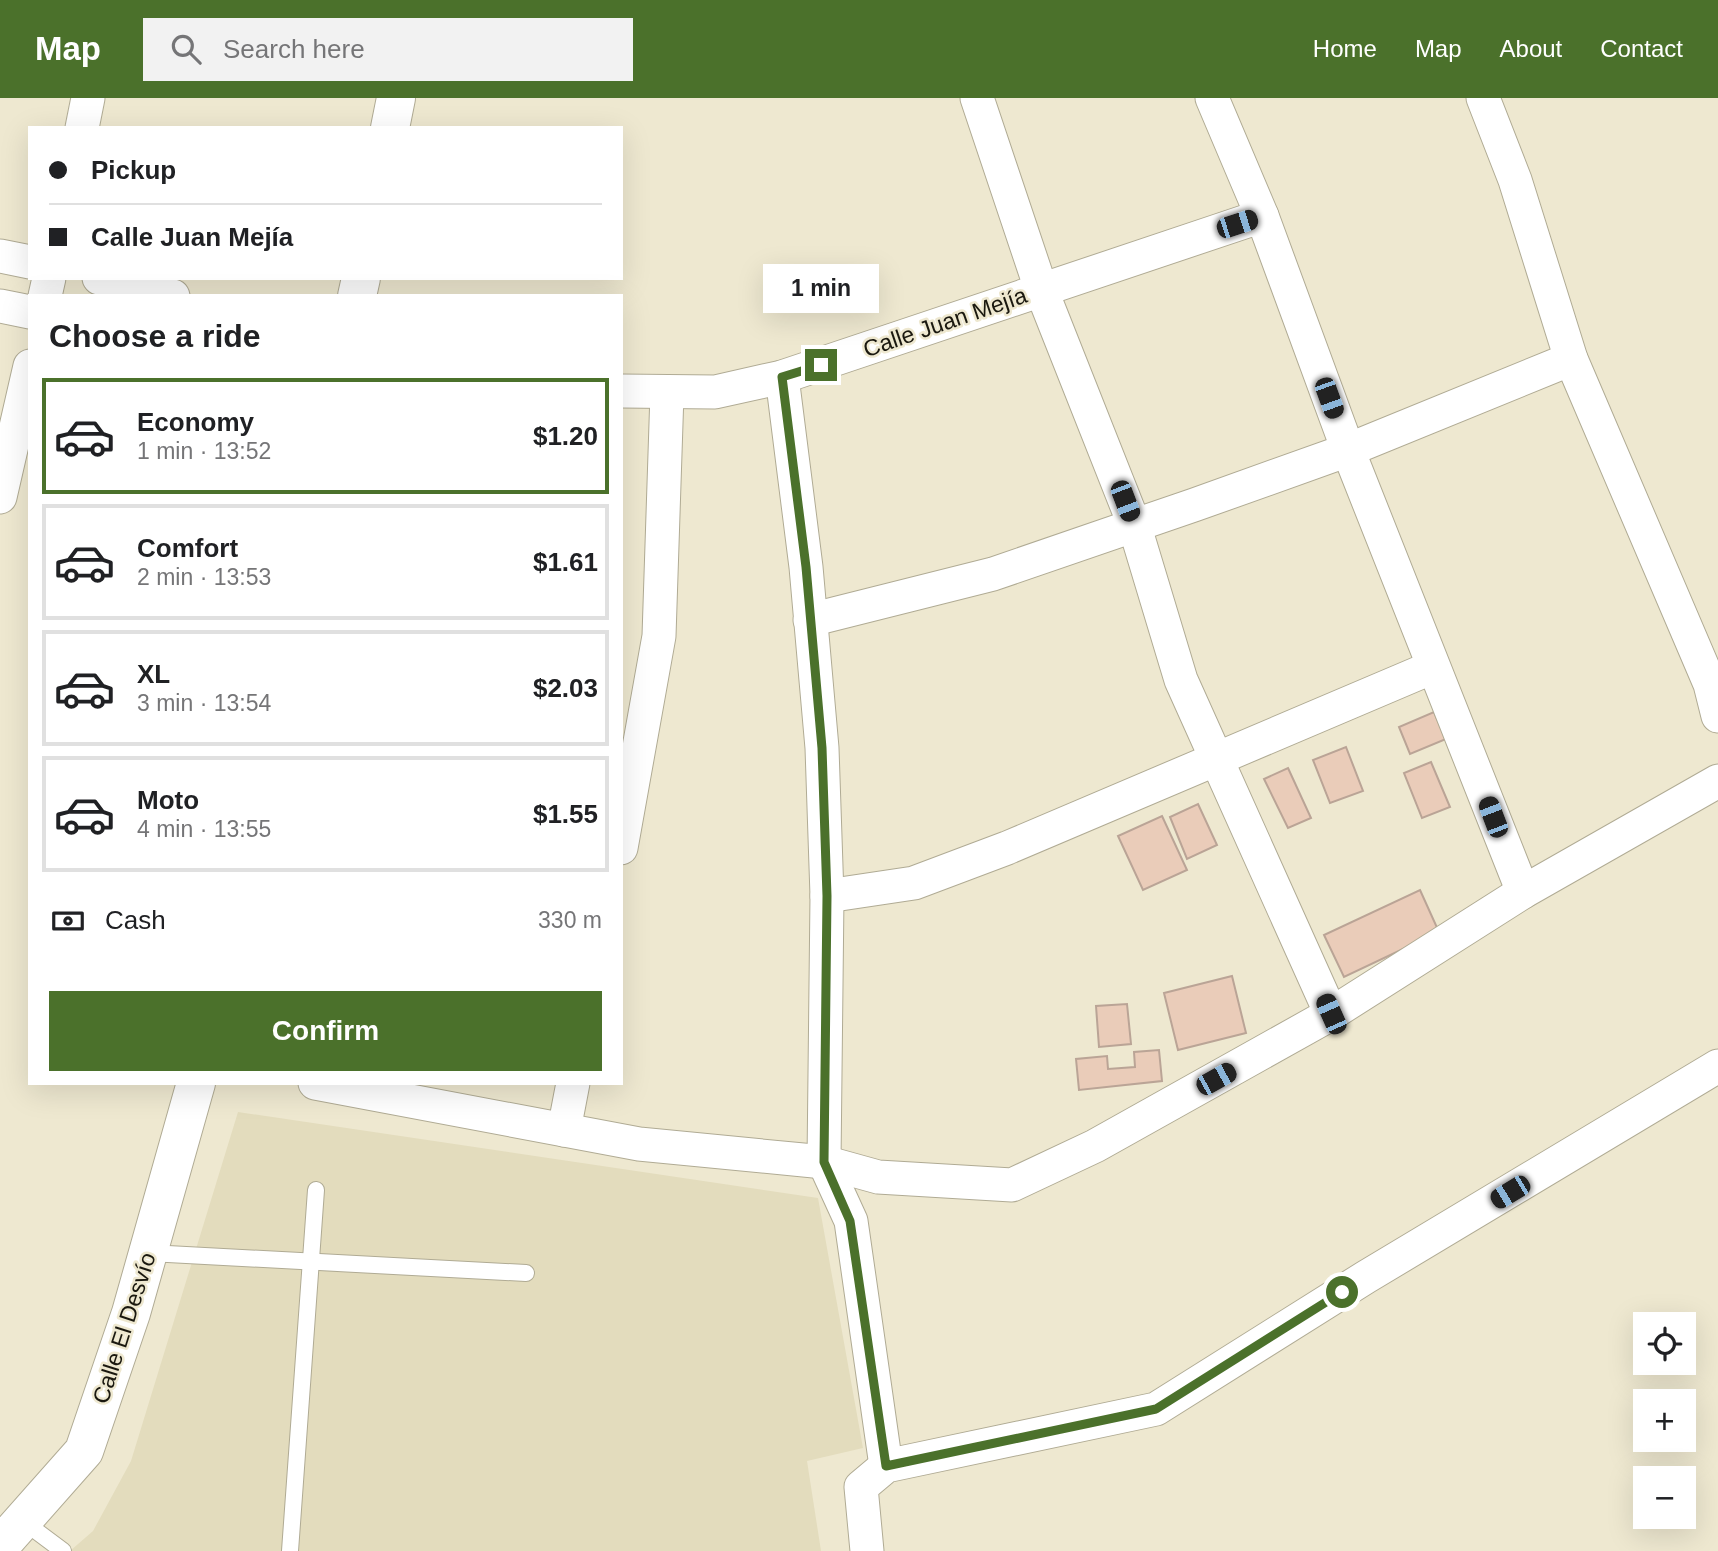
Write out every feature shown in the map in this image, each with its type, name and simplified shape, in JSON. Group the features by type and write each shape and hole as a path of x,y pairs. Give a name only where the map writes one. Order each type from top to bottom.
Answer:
{"street":[{"path":"82,126 89,98"},
{"path":"390,126 396,98"},
{"path":"977,98 1041,289 1134,524 1181,680 1331,1014"},
{"path":"1212,98 1262,216 1348,450 1523,892"},
{"path":"1483,98 1515,180 1571,359 1710,684 1718,716"},
{"name":"Calle Juan Mejía","path":"623,391 715,392 782,377 1262,216"},
{"path":"0,256 28,262"},
{"path":"107,280 165,294"},
{"path":"0,306 28,312"},
{"path":"810,620 993,574 1348,450 1571,359"},
{"path":"0,497 28,375"},
{"path":"782,377 822,748 827,896 824,1162 850,1221 886,1466"},
{"path":"623,837 659,636 667,393"},
{"path":"827,896 914,883 1007,848 1433,667"},
{"path":"326,1085 639,1144 824,1162 878,1177 1012,1185 1095,1146 1331,1014 1523,892 1718,781"},
{"path":"867,1551 860,1487 886,1466 1156,1409 1366,1277 1718,1066"},
{"name":"Calle El Desvío","path":"11,1533 84,1451 149,1253 195,1085"},
{"path":"564,1130 573,1085"}],"lane":[{"path":"290,1551 316,1190"},
{"path":"149,1253 526,1273"},
{"path":"11,1533 63,1551"}],"shaded area":[{"path":"238,1112 818,1198 863,1448 807,1461 821,1551 70,1551 93,1531 131,1461"}],"building":[{"path":"1434,712 1446,739 1410,754 1399,727"},
{"path":"1346,747 1363,791 1330,803 1313,760"},
{"path":"1431,762 1450,807 1422,818 1404,773"},
{"path":"1288,768 1311,818 1288,828 1264,779"},
{"path":"1198,804 1217,845 1187,859 1170,817"},
{"path":"1162,816 1187,870 1143,890 1118,836"},
{"path":"1420,890 1439,932 1344,977 1324,935"},
{"path":"1232,976 1246,1033 1178,1050 1164,993"},
{"path":"1127,1004 1131,1044 1099,1047 1096,1006"},
{"path":"1159,1050 1162,1081 1079,1090 1076,1059 1107,1056 1108,1069 1135,1067 1134,1052"}],"route":[{"path":"821,365 782,377 806,567 822,748 827,896 824,1162 850,1221 886,1466 1156,1409 1342,1292"}]}
